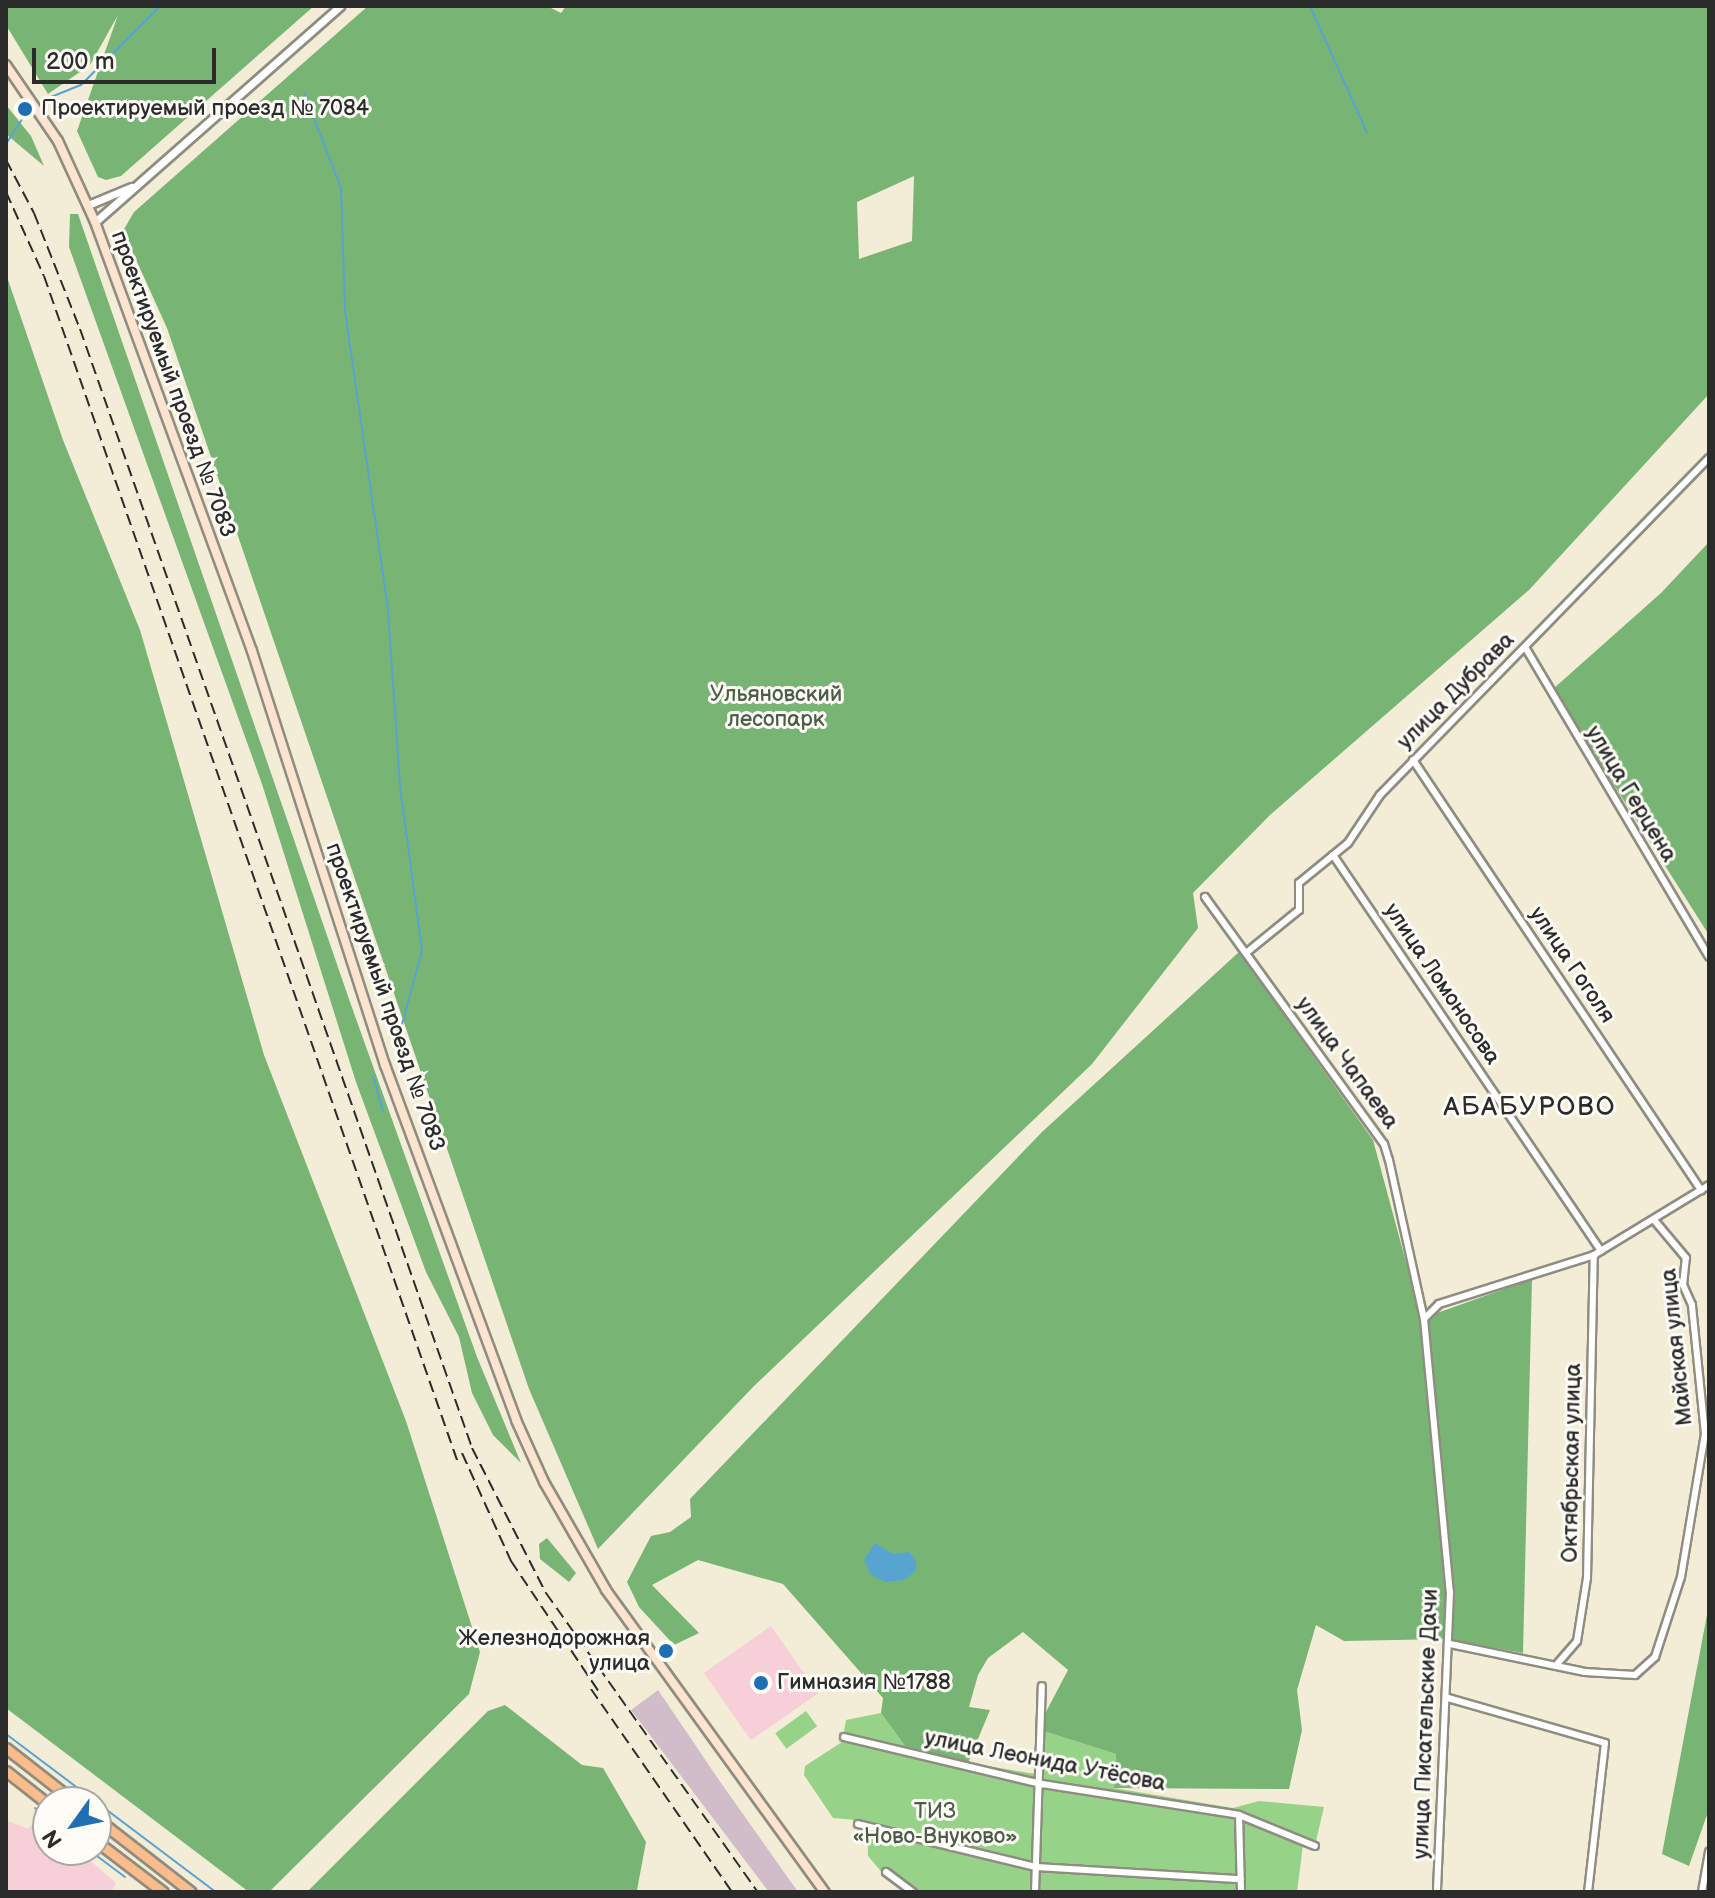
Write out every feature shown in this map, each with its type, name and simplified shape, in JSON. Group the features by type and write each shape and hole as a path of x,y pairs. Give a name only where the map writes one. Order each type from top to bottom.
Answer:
{"highway":[{"path":"6,1748 55,1786"},
{"path":"6,1771 32,1791"},
{"path":"112,1830 191,1892"},
{"path":"112,1853 163,1892"}],"main road":[{"name":"проектируемый проезд № 7083","path":"6,65 58,141 95,222 252,651 385,1065 516,1420 544,1482 606,1590 825,1892"}],"street":[{"path":"95,222 340,6"},
{"path":"88,205 137,184"},
{"name":"улица Дубрава","path":"1246,953 1299,910 1299,883 1333,855 1413,760 1709,458"},
{"name":"улица Герцена","path":"1525,647 1709,957"},
{"name":"улица Гоголя","path":"1413,760 1701,1190"},
{"name":"улица Ломоносова","path":"1333,855 1598,1253"},
{"name":"улица Чапаева","path":"1205,897 1384,1144 1424,1319"},
{"path":"1424,1319 1439,1304 1598,1253 1655,1221 1709,1185"},
{"name":"Майская улица","path":"1450,1644 1558,1663 1585,1672 1635,1675 1647,1668 1681,1577 1705,1434 1692,1305 1683,1285 1686,1258 1655,1221"},
{"name":"Октябрьская улица","path":"1558,1663 1577,1641 1587,1578 1598,1253"},
{"name":"улица Писательские Дачи","path":"1424,1319 1441,1454 1450,1644 1437,1892"},
{"path":"1035,1892 1042,1784 1042,1686"},
{"path":"1448,1698 1605,1743 1588,1892"},
{"name":"улица Леонида Утёсова","path":"844,1737 1042,1784 1239,1815 1315,1846"},
{"path":"1239,1815 1241,1892"},
{"path":"858,1824 1036,1867 1241,1879"},
{"path":"1702,1892 1709,1852"},
{"path":"886,1872 913,1892"}],"shaded area":[{"name":"Гимназия №1788","path":"771,1626 818,1693 751,1740 704,1673"},
{"path":"658,1690 798,1892 769,1892 631,1710"},
{"path":"6,1820 28,1829 32,1824 32,1866 96,1866 116,1883 111,1892 6,1892"}],"green space":[{"path":"6,6 314,6 121,176 106,180 98,177 77,131 118,15 90,65 48,94 6,25"},
{"name":"Ульяновский лесопарк","path":"368,6 547,6 561,13 566,6 1709,6 1709,394 1529,590 1270,815 1193,893 1198,928 1092,1064 754,1386 598,1549 529,1389 167,328 123,231 134,212","holes":["914,176 912,241 859,259 857,202"]},
{"path":"6,105 31,136 44,166 6,134"},
{"path":"70,214 78,214 350,1002 477,1357 521,1463 493,1435 472,1393 459,1337 426,1272 356,1082 262,784 69,247"},
{"path":"6,274 63,440 140,630 264,1055 406,1421 480,1652 469,1694 269,1892 249,1892 6,1708"},
{"path":"1709,542 1709,935 1553,689 1661,593"},
{"path":"1239,952 1373,1140 1417,1303 1437,1313 1532,1279 1523,1653 1446,1639 1344,1641 1316,1625 1297,1690 1302,1730 1289,1789 1114,1788 1116,1754 1037,1729 1068,1670 1023,1632 988,1658 978,1675 969,1707 990,1710 968,1763 905,1746 881,1713 883,1698 783,1584 698,1560 652,1585 699,1633 674,1645 639,1607 627,1582 651,1536 670,1532 691,1517 690,1499 1042,1132"},
{"path":"547,1538 576,1573 569,1582 540,1559 539,1544"},
{"path":"1709,1604 1709,1809 1689,1866 1662,1854"},
{"path":"505,1705 582,1765 603,1768 646,1842 637,1890 307,1892 488,1711"},
{"path":"806,1711 817,1726 786,1749 775,1733"},
{"name":"ТИЗ «Ново-Внуково»","path":"881,1713 905,1746 969,1763 1036,1774 1037,1729 1116,1754 1114,1788 1233,1808 1259,1801 1324,1807 1316,1841 1303,1845 1297,1892 908,1892 890,1882 868,1856 867,1821 833,1818 804,1775 805,1766 842,1742 846,1720"}],"water":[{"path":"875,1543 893,1554 909,1552 916,1560 916,1571 904,1580 885,1582 871,1575 864,1560"}],"waterway":[{"path":"51,97 81,85 160,6"},
{"path":"1310,6 1367,133"},
{"path":"304,93 341,188 345,311 388,610 400,787 422,950 400,1032"},
{"path":"6,144 23,118"},
{"path":"373,1076 383,1111"},
{"path":"6,1734 216,1892"},
{"path":"110,1866 125,1877"}],"railway":[{"path":"6,160 34,213 80,329 472,1448 546,1593 758,1892"},
{"path":"6,192 44,276 459,1466"},
{"path":"462,1453 511,1561 601,1695"},
{"path":"591,1689 732,1892"}],"place":[{"name":"Проектируемый проезд № 7084","path":"25,109"},
{"name":"Железнодорожная улица","path":"666,1651"},
{"name":"Гимназия №1788","path":"761,1683"}],"district":[{"name":"АБАБУРОВО","path":"1530,1108"}]}
